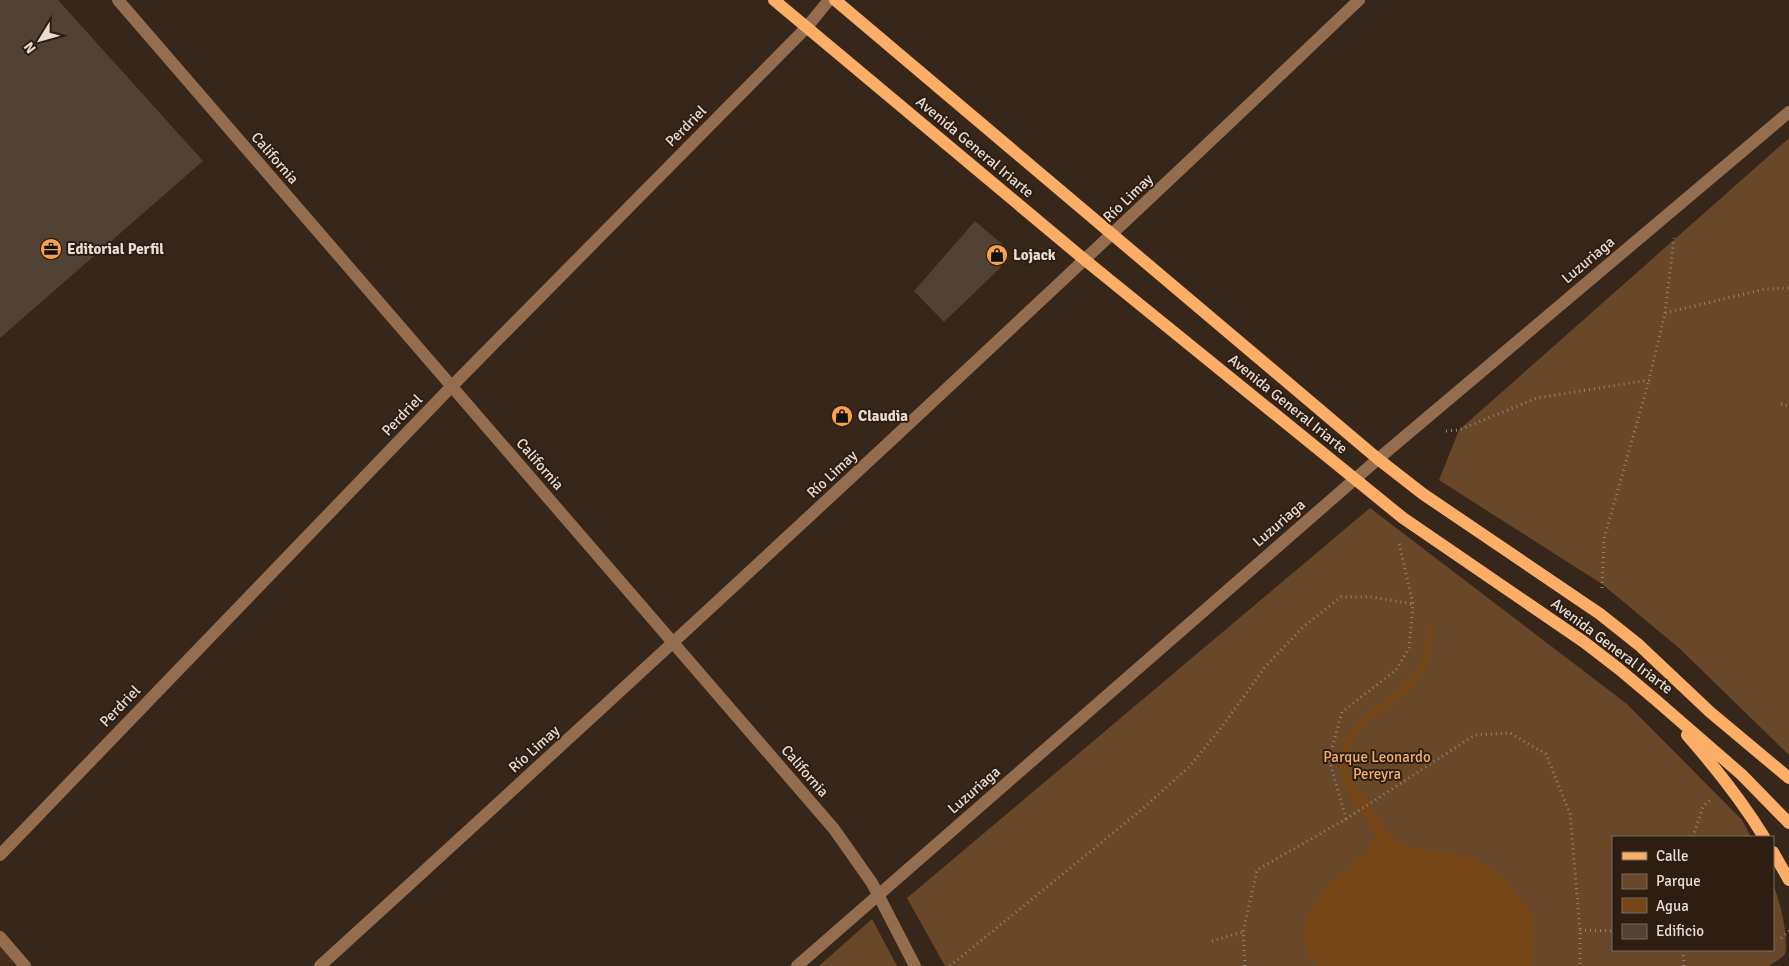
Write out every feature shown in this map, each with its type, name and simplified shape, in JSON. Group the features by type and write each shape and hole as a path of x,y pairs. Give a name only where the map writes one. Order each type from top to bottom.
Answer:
{"main road":[{"name":"Avenida General Iriarte","path":"774,0 1085,260 1403,518 1584,642 1657,701 1742,775 1789,822"},
{"name":"Avenida General Iriarte","path":"835,0 1378,459 1422,494 1600,614 1639,645 1710,712 1789,778"},
{"path":"1657,701 1704,754 1745,808 1763,836"},
{"path":"1774,854 1789,880"}],"street":[{"name":"California","path":"118,0 834,829 863,869 915,966"},
{"name":"Perdriel","path":"0,855 451,386 807,27 829,0"},
{"name":"Río Limay","path":"320,966 674,643 1112,235 1359,0"},
{"name":"Luzuriaga","path":"797,966 1378,459 1789,112"},
{"path":"0,937 25,966"}],"path":[{"path":"1600,614 1604,539 1649,380 1665,313 1675,239 1661,219"},
{"path":"1665,313 1765,289 1789,288"},
{"path":"1406,436 1459,430 1537,398 1649,380"},
{"path":"1781,404 1789,406"},
{"path":"1346,819 1329,759 1342,712 1396,670 1409,648 1413,604 1396,527 1403,518"},
{"path":"950,966 1140,811 1190,767 1265,667 1303,627 1341,597 1371,597 1413,604"},
{"path":"1245,966 1243,932 1257,870 1351,816 1475,735 1510,733 1546,754 1570,814 1580,930 1580,966"},
{"path":"1580,930 1612,931"},
{"path":"1781,938 1789,931"},
{"path":"1212,941 1243,932"},
{"path":"1683,951 1684,966"}],"shaded area":[{"path":"0,946 18,966 0,966"}],"green space":[{"path":"1789,138 1789,755 1679,648 1602,584 1439,480 1459,430"},
{"name":"Parque Leonardo Pereyra","path":"1370,508 1627,704 1742,820 1750,836 1612,836 1612,951 1774,951 1774,887 1781,909 1786,947 1785,954 1769,966 945,966 907,898"},
{"path":"872,919 897,966 819,966"}],"water":[{"path":"1434,625 1430,653 1423,673 1409,690 1365,724 1351,747 1348,769 1354,782 1392,839 1405,846 1477,860 1493,869 1507,882 1532,915 1535,935 1532,966 1319,966 1308,955 1303,938 1308,915 1318,898 1331,883 1368,851 1376,833 1353,799 1341,771 1342,754 1346,740 1362,719 1395,693 1415,673 1423,658 1428,629"}],"building":[{"name":"Editorial Perfil","path":"0,0 58,0 203,161 0,338"},
{"path":"975,221 1003,245 1004,261 1000,268 944,322 914,291"}],"place":[{"name":"Editorial Perfil","path":"51,249"},
{"name":"Lojack","path":"997,255"},
{"name":"Claudia","path":"842,416"}]}
